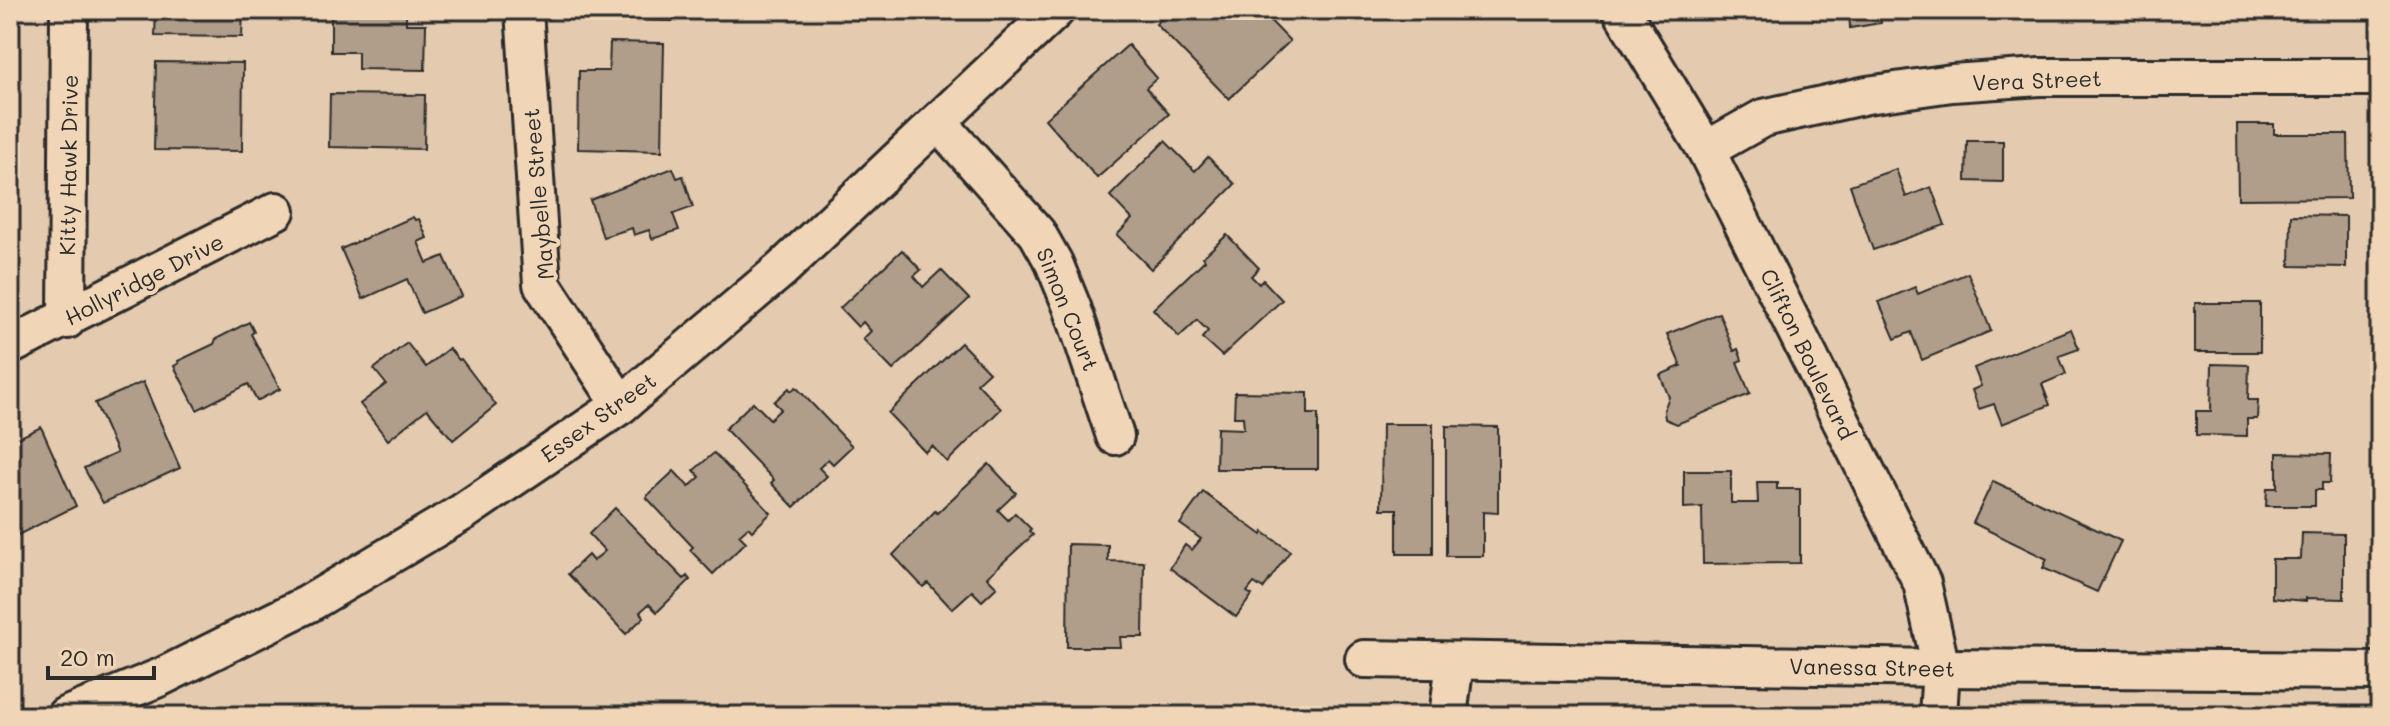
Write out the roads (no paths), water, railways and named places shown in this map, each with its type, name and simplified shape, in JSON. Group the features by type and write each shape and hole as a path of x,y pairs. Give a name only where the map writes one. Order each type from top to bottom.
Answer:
{"street":[{"name":"Kitty Hawk Drive","path":"67,320 69,10"},
{"name":"Maybelle Street","path":"524,10 542,284 621,405"},
{"name":"Essex Street","path":"65,716 161,677 308,604 463,512 621,405 782,269 1056,10"},
{"name":"Clifton Boulevard","path":"1621,10 1706,150 1922,583 1941,668 1938,716"},
{"name":"Vera Street","path":"1706,150 1763,118 1867,95 1952,83 2040,77 2380,77"},
{"name":"Simon Court","path":"938,122 1037,233 1054,263 1115,436"},
{"name":"Hollyridge Drive","path":"10,346 67,320 276,211"},
{"name":"Vanessa Street","path":"1364,659 2380,671"},
{"path":"1448,716 1455,662"}]}
